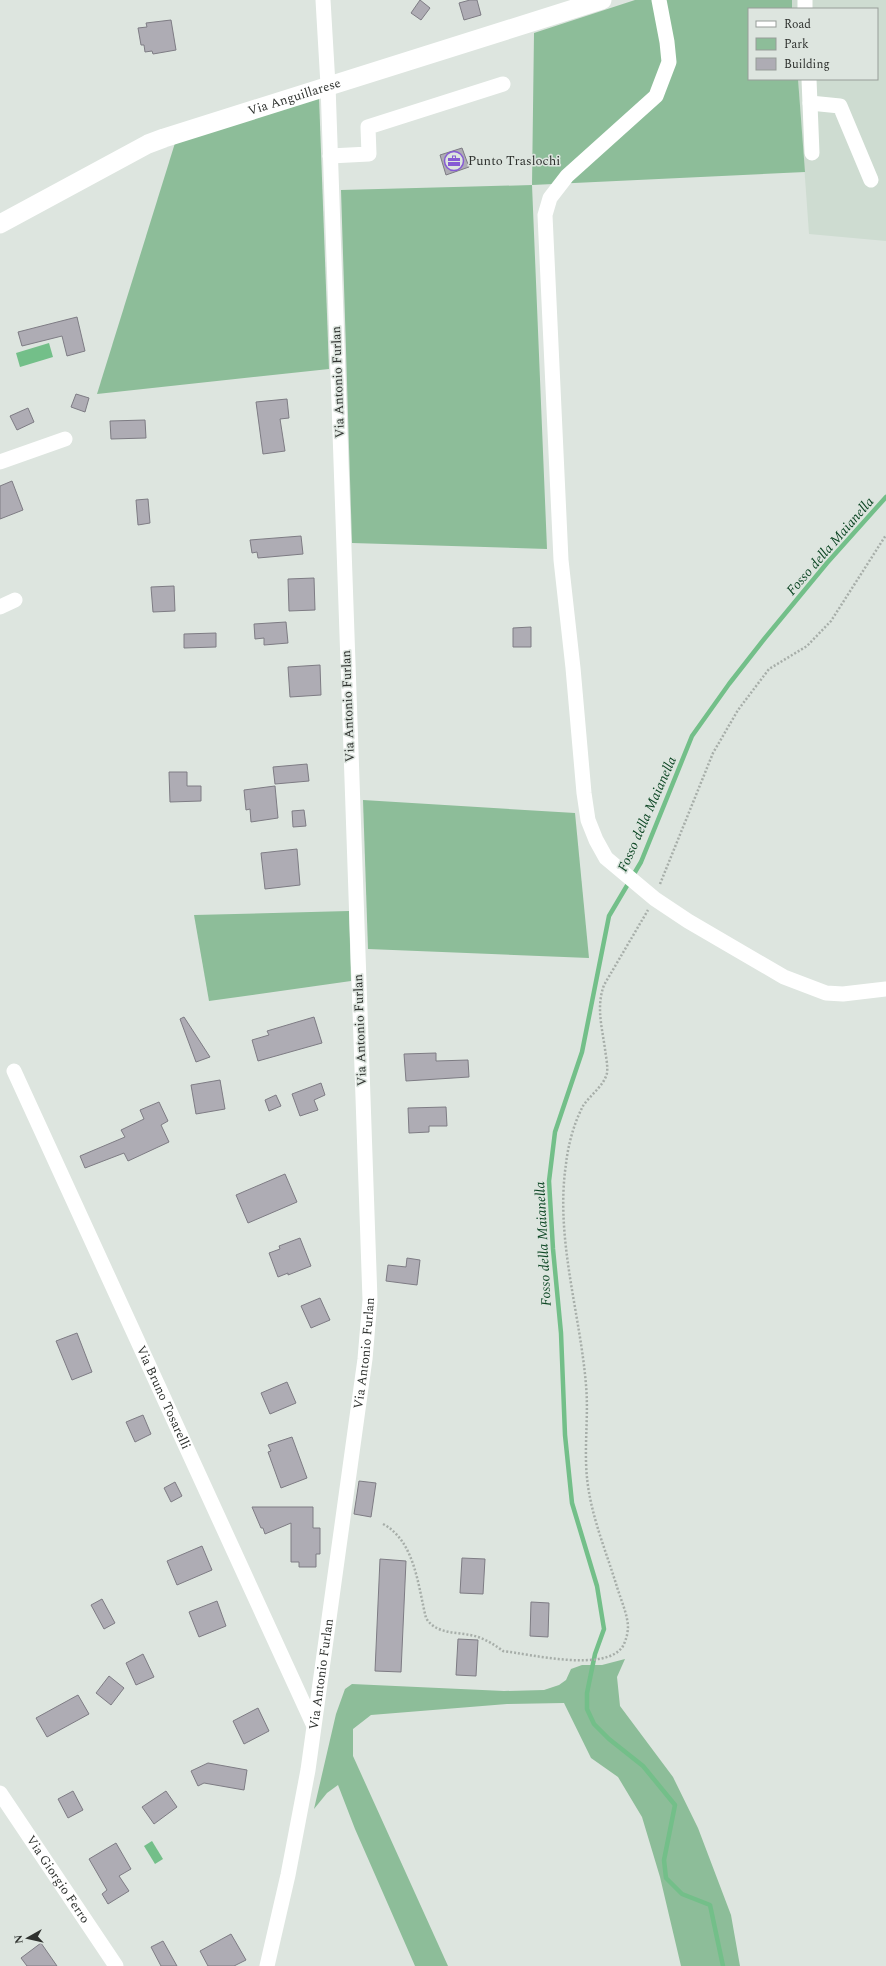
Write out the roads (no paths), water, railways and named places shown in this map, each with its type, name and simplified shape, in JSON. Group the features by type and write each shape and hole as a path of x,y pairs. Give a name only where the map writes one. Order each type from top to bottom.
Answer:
{"main road":[{"name":"Via Anguillarese","path":"0,224 148,144 164,138 328,85 602,0"}],"street":[{"name":"Via Antonio Furlan","path":"267,1966 308,1770 313,1724 365,1359 370,1300 328,85 323,0"},
{"path":"659,0 667,42 669,62 656,96 567,176 550,198 545,215 561,560 588,820 596,840 606,858 640,889 688,921 791,980 826,993 843,994 886,989"},
{"path":"808,80 812,153"},
{"path":"330,156 369,154 368,128 503,84"},
{"path":"810,103 840,106 871,180"},
{"path":"0,462 65,439"},
{"path":"0,607 15,600"},
{"name":"Via Bruno Tosarelli","path":"14,1071 313,1724"},
{"name":"Via Giorgio Ferro","path":"0,1793 116,1966"}],"waterway":[{"name":"Fosso della Maianella","path":"723,1966 710,1905 682,1894 666,1878 664,1860 675,1805 643,1766 609,1739 594,1724 587,1709 587,1693 595,1654 604,1629 597,1586 572,1503 565,1435 561,1333 553,1249 549,1181 555,1132 582,1052 609,916 641,862 692,736 729,684 765,638 827,563 886,497"}],"place":[{"name":"Punto Traslochi","path":"454,161"}]}
